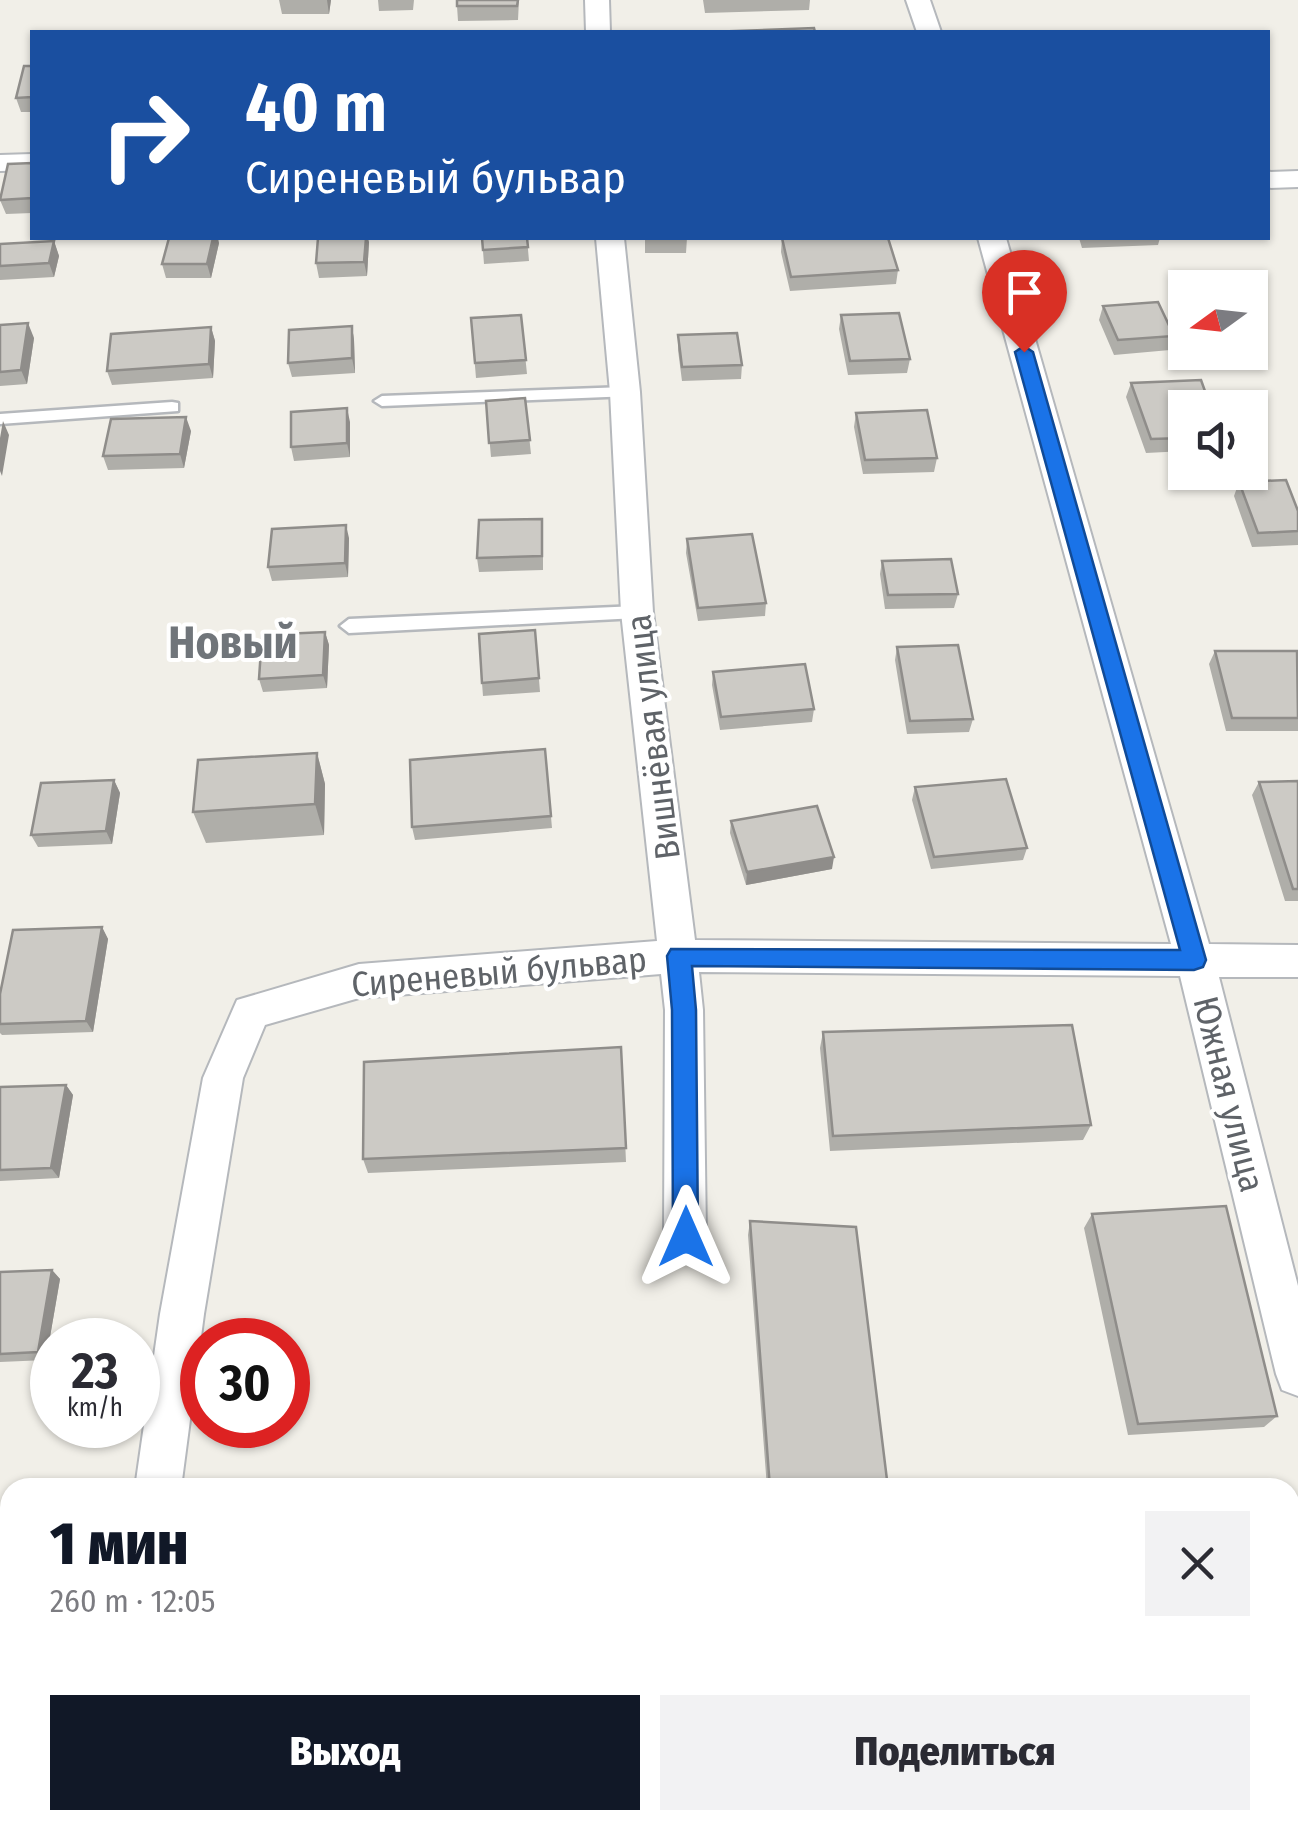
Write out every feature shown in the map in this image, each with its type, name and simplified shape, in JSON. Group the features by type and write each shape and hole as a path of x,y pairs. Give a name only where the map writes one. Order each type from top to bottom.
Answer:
{"street":[{"path":"597,0 598,30"},
{"path":"918,0 927,30"},
{"path":"0,163 30,162"},
{"path":"1270,180 1298,179"},
{"name":"Вишнёвая улица","path":"610,240 625,392 637,612 684,1010 686,1237"},
{"name":"Южная улица","path":"993,240 1194,960 1298,1374"},
{"name":"Сиреневый бульвар","path":"159,1478 182,1314 223,1078 251,1012 359,981 679,956 1298,961"}],"lane":[{"path":"382,401 625,392"},
{"path":"0,419 172,407"},
{"path":"349,626 637,612"}],"building":[{"path":"457,0 518,0 517,6 457,6"},
{"path":"24,66 30,66 30,97 16,98"},
{"path":"30,163 30,198 0,200 8,164"},
{"path":"168,240 213,240 207,264 162,264"},
{"path":"318,240 366,240 364,262 316,263"},
{"path":"482,240 527,240 528,247 483,250"},
{"path":"782,240 889,240 898,270 791,277"},
{"path":"54,241 49,263 0,266 0,244"},
{"path":"1158,302 1168,323 1168,336 1118,340 1103,306"},
{"path":"899,313 910,359 850,361 841,315"},
{"path":"521,315 526,360 475,363 471,318"},
{"path":"28,323 21,370 0,372 0,325"},
{"path":"352,326 352,358 288,363 289,330"},
{"path":"211,327 209,364 107,371 111,334"},
{"path":"737,333 742,365 682,367 678,335"},
{"path":"1201,380 1205,390 1168,390 1168,438 1151,439 1131,383"},
{"path":"525,398 530,440 489,443 486,401"},
{"path":"347,408 347,443 291,447 291,412"},
{"path":"927,410 937,458 865,460 856,413"},
{"path":"186,417 180,454 103,456 111,419"},
{"path":"1286,480 1298,511 1298,531 1258,533 1242,490 1268,490 1268,481"},
{"path":"542,519 542,556 477,558 479,520"},
{"path":"346,525 345,563 268,567 272,529"},
{"path":"752,534 766,603 698,608 687,539"},
{"path":"951,559 958,594 888,595 882,561"},
{"path":"535,630 539,678 482,683 479,634"},
{"path":"325,632 323,675 259,679 262,635"},
{"path":"958,645 973,719 910,721 897,647"},
{"path":"1215,651 1297,651 1298,718 1232,718"},
{"path":"805,664 814,709 721,717 713,672"},
{"path":"545,749 551,816 412,827 410,760"},
{"path":"317,753 315,804 193,812 198,760"},
{"path":"1006,779 1027,848 934,857 915,787"},
{"path":"114,780 106,831 31,835 41,783"},
{"path":"1298,781 1298,889 1293,889 1259,782"},
{"path":"817,806 834,857 747,872 731,821"},
{"path":"102,927 86,1021 0,1024 0,994 13,930"},
{"path":"1072,1025 1091,1125 833,1136 823,1032"},
{"path":"621,1047 626,1148 363,1159 364,1062"},
{"path":"66,1085 51,1168 0,1170 0,1087"},
{"path":"1226,1206 1277,1416 1138,1424 1092,1214"},
{"path":"750,1221 856,1227 887,1478 769,1478"},
{"path":"52,1270 44,1318 30,1318 30,1352 0,1354 0,1272"}],"district":[{"name":"Новый","path":"233,643"}],"route":[{"path":"686,1237 684,1010 679,956 1194,960 1024,352"}]}
